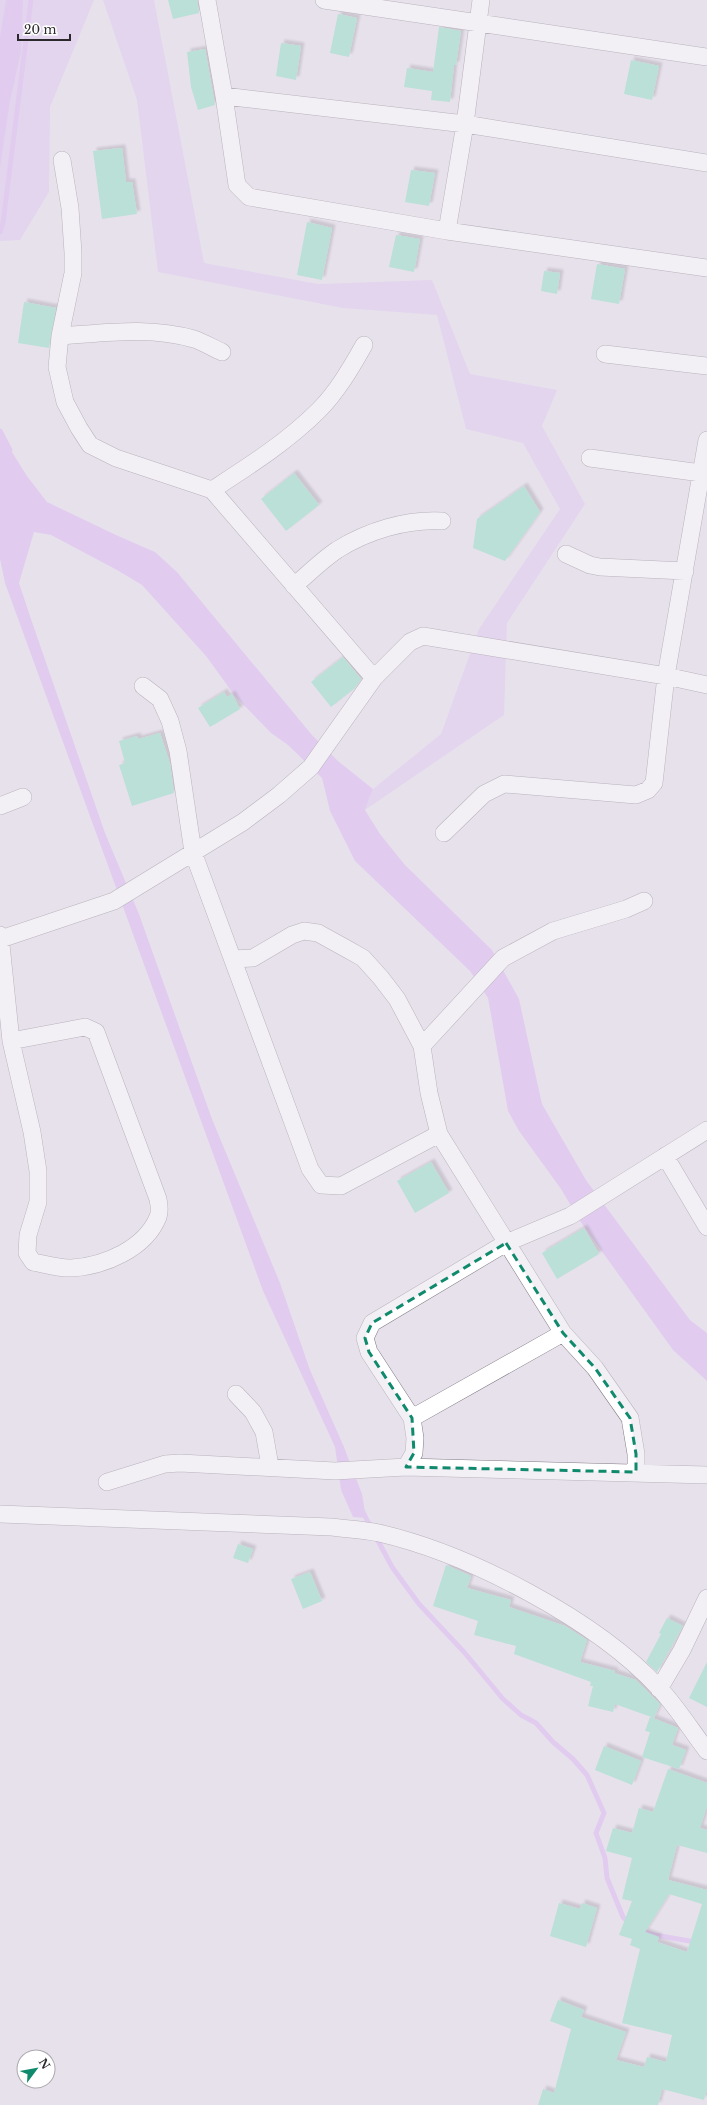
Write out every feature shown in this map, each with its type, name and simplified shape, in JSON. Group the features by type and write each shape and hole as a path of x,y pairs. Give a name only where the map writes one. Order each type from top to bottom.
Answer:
{"street":[{"path":"207,0 224,96 237,185 249,197 447,231 707,268"},
{"path":"324,0 707,57"},
{"path":"447,231 465,124 481,0"},
{"path":"224,96 465,124 707,163"},
{"path":"62,160 70,208 74,253 73,273 60,336 57,367 65,402 90,445 116,458 212,490 374,678"},
{"path":"60,336 140,331 165,333 195,340 222,352"},
{"path":"212,490 281,444 320,410 351,367 364,345"},
{"path":"605,354 707,366"},
{"path":"444,833 484,794 504,784 636,795 648,790 654,783 666,676 707,440"},
{"path":"590,458 701,473"},
{"path":"294,586 337,550 367,535 407,523 426,520 442,521"},
{"path":"566,554 590,566 685,571"},
{"path":"12,1042 85,1027 96,1032 158,1199 159,1216 149,1233 125,1253 96,1266 70,1268 33,1262 27,1253 28,1235 38,1202 38,1171 32,1132 12,1042 1,945 114,901 138,888 193,852 243,822 279,795 311,767 333,738 374,678 410,642 423,636 666,676 707,685"},
{"path":"142,686 160,699 170,721 178,751 193,852 310,1169 321,1185 341,1186 439,1134"},
{"path":"0,806 23,798"},
{"path":"422,1046 503,958 553,932 626,909 644,901"},
{"path":"233,959 254,958 292,935 304,931 318,933 363,958 382,978 397,999 422,1046 429,1093 439,1134 563,1333 595,1368 630,1418 636,1454 636,1472"},
{"path":"406,1467 414,1453 415,1438 412,1418 370,1352 365,1338 372,1323 506,1243 570,1216 707,1130"},
{"path":"665,1156 707,1228"},
{"path":"412,1418 563,1333"},
{"path":"236,1394 253,1412 264,1432 270,1466"},
{"path":"107,1482 165,1464 270,1466 335,1471 362,1471 406,1467 707,1475"},
{"path":"0,1514 331,1527 370,1532 427,1548 524,1590 601,1636 659,1689 707,1751"},
{"path":"659,1689 682,1650 707,1598"}],"highlighted area":[{"path":"506,1243 563,1333 595,1368 630,1418 636,1454 636,1472 406,1467 414,1453 412,1418 369,1352 365,1338 372,1323"}],"shaded area":[{"path":"0,0 94,0 50,107 49,192 20,240 0,241"},
{"path":"6,0 23,0 21,52 10,101 0,168 0,36"},
{"path":"103,0 154,0 204,263 318,284 432,280 470,374 557,390 542,426 585,504 507,623 504,715 365,810 373,789 441,734 479,629 560,509 523,443 466,429 437,315 343,308 158,272 137,100"},
{"path":"0,433 27,476 47,502 155,552 177,572 312,735 338,761 373,789 365,810 380,834 405,865 492,950 519,999 542,1104 586,1180 690,1320 707,1333 707,1381 673,1350 580,1221 561,1189 519,1131 508,1111 488,998 470,971 355,861 330,811 322,778 288,745 271,733 235,696 206,656 142,585 51,535 34,532 19,583 105,833 139,914 212,1119 280,1283 310,1370 344,1447 362,1494 366,1518 353,1517 341,1490 335,1447 263,1291 5,583 0,559"}],"building":[{"path":"168,0 197,0 199,13 173,19"},
{"path":"338,14 357,18 349,57 330,53"},
{"path":"439,27 461,31 456,65 454,65 450,102 431,100 432,91 404,87 407,68 433,72"},
{"path":"281,43 301,46 296,80 276,76"},
{"path":"205,49 215,105 198,110 191,87 187,52"},
{"path":"631,60 659,66 652,100 624,94"},
{"path":"122,148 126,182 132,182 137,214 102,219 93,151"},
{"path":"411,170 435,173 429,206 405,202"},
{"path":"307,222 332,228 322,280 297,275"},
{"path":"396,235 420,239 414,272 389,267"},
{"path":"597,264 625,269 619,304 591,299"},
{"path":"544,271 560,273 557,294 541,291"},
{"path":"24,302 56,308 49,348 18,343"},
{"path":"294,473 319,505 286,531 261,499"},
{"path":"524,486 540,512 505,561 473,548 477,519"},
{"path":"343,657 361,679 355,688 331,707 311,682"},
{"path":"224,692 227,697 232,694 240,709 210,727 198,708"},
{"path":"160,733 170,764 174,793 132,806 119,765 125,763 119,741 137,736 138,739"},
{"path":"431,1162 449,1193 415,1213 397,1181"},
{"path":"584,1228 599,1254 557,1279 542,1253"},
{"path":"238,1544 253,1549 248,1563 233,1558"},
{"path":"446,1565 471,1576 467,1588 511,1600 509,1607 565,1626 587,1640 580,1662 615,1671 614,1673 636,1680 660,1704 654,1718 615,1704 613,1712 588,1706 593,1686 590,1686 591,1682 514,1654 516,1646 474,1635 478,1621 433,1606"},
{"path":"310,1572 322,1601 303,1609 291,1579"},
{"path":"667,1618 683,1626 657,1672 646,1662 661,1634 659,1633"},
{"path":"707,1662 707,1707 689,1698"},
{"path":"650,1717 678,1728 672,1745 686,1750 679,1769 642,1757 650,1732 645,1731"},
{"path":"604,1746 641,1761 632,1785 595,1770"},
{"path":"668,1769 707,1783 707,1806 700,1828 707,1830 707,1853 677,1845 668,1880 707,1890 707,2089 704,2100 662,2089 658,2105 538,2105 543,2089 554,2093 571,2029 550,2021 558,2000 584,2010 581,2017 626,2032 616,2060 644,2067 647,2057 666,2062 672,2035 622,2023 640,1949 630,1945 632,1939 619,1935 632,1901 622,1899 632,1858 606,1851 613,1828 632,1833 639,1808 653,1812","holes":["669,1894 702,1904 687,1952 657,1942 659,1937 645,1932"]},
{"path":"559,1903 580,1909 582,1903 597,1908 586,1947 550,1936"}],"waterway":[{"path":"0,232 3,223 31,0"},
{"path":"0,431 10,450"},
{"path":"363,1512 371,1528"},
{"path":"376,1537 392,1567 419,1604 464,1652 503,1699 521,1715 536,1723 553,1742 573,1759 587,1775 604,1813 596,1833 605,1858 607,1878 623,1917 630,1924"},
{"path":"640,1930 655,1935 707,1944"}]}
